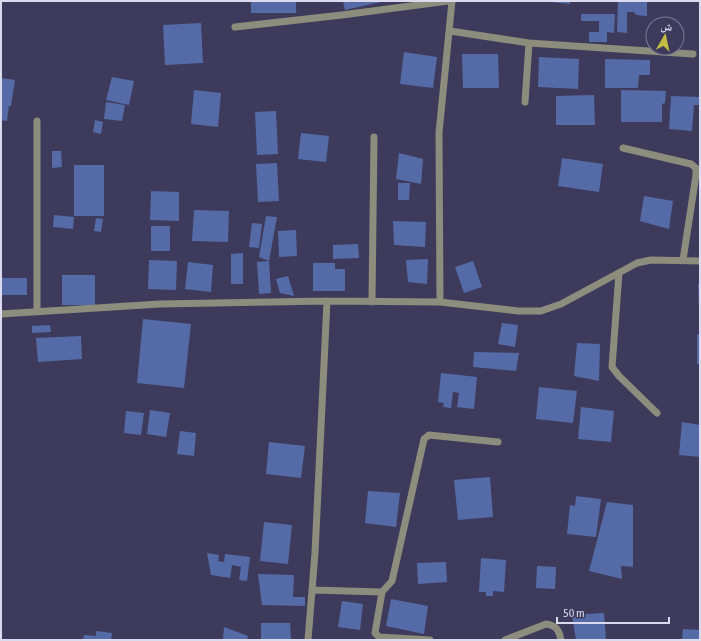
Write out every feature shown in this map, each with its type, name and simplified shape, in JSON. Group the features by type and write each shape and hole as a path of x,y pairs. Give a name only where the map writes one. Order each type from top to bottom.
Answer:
{"street":[{"path":"235,27 448,1"},
{"path":"440,302 439,133 452,1"},
{"path":"450,31 529,43 693,54"},
{"path":"525,102 529,43"},
{"path":"37,122 37,311"},
{"path":"372,302 374,137"},
{"path":"623,148 691,164 696,168 683,260"},
{"path":"1,314 160,304 327,301 440,302 518,311 541,311 560,304 637,263 651,260 700,261"},
{"path":"620,273 612,367 619,376 657,413"},
{"path":"308,640 327,301"},
{"path":"430,640 380,637 375,633 382,592 392,581 424,439 429,435 498,442"},
{"path":"312,590 382,592"},
{"path":"505,640 546,624 552,624 556,628 559,632 561,640"}],"building":[{"path":"251,1 296,1 296,13 251,13"},
{"path":"343,1 381,1 381,2 345,10"},
{"path":"570,1 570,4 551,2"},
{"path":"618,1 647,1 647,16 636,15 634,12 627,12 627,33 617,32"},
{"path":"581,14 615,14 614,33 607,32 607,42 589,42 589,32 599,32 599,21 581,21"},
{"path":"201,23 203,63 165,65 163,25"},
{"path":"404,52 437,57 433,88 400,84"},
{"path":"462,54 498,54 499,88 463,88"},
{"path":"539,57 579,59 578,89 538,87"},
{"path":"605,59 650,60 650,75 639,75 638,88 605,88"},
{"path":"112,77 134,81 129,105 106,100"},
{"path":"1,78 15,80 7,121 1,120"},
{"path":"194,90 221,93 218,127 191,124"},
{"path":"621,90 666,91 665,103 662,104 662,122 621,122"},
{"path":"594,95 595,125 556,125 556,96"},
{"path":"671,96 700,97 700,105 694,105 692,131 669,129"},
{"path":"106,102 125,105 122,121 104,119"},
{"path":"276,111 278,154 257,155 255,112"},
{"path":"95,120 103,122 101,134 93,132"},
{"path":"301,133 329,136 326,162 298,159"},
{"path":"52,151 61,151 62,167 52,168"},
{"path":"399,153 423,159 421,184 396,179"},
{"path":"562,158 603,164 599,192 558,186"},
{"path":"277,163 279,201 258,202 256,164"},
{"path":"74,165 104,165 104,216 74,216"},
{"path":"398,183 410,183 409,200 398,200"},
{"path":"151,191 179,192 179,221 150,220"},
{"path":"644,196 673,201 669,229 640,221"},
{"path":"194,210 229,211 228,242 192,241"},
{"path":"54,215 74,217 73,229 53,227"},
{"path":"266,216 277,217 269,261 259,257"},
{"path":"96,218 103,219 101,232 94,231"},
{"path":"393,221 426,222 425,247 394,245"},
{"path":"252,223 262,224 259,248 249,247"},
{"path":"151,226 170,226 170,251 151,251"},
{"path":"296,230 297,256 279,257 278,231"},
{"path":"358,244 359,258 333,259 333,245"},
{"path":"243,253 243,284 231,284 231,254"},
{"path":"428,259 427,284 408,282 406,260"},
{"path":"149,260 177,261 176,290 148,289"},
{"path":"269,261 271,293 259,294 257,262"},
{"path":"473,261 482,287 464,293 455,267"},
{"path":"188,262 213,265 211,292 185,289"},
{"path":"313,263 335,263 335,269 345,269 345,291 313,291"},
{"path":"62,275 95,275 95,305 62,305"},
{"path":"288,276 294,296 280,293 276,279"},
{"path":"2,278 27,278 27,295 2,295"},
{"path":"698,284 700,284 700,308 699,308"},
{"path":"143,319 191,324 184,388 137,383"},
{"path":"502,323 518,325 515,347 498,344"},
{"path":"50,325 51,332 32,333 32,326"},
{"path":"697,334 700,335 700,364 697,364"},
{"path":"81,336 82,359 38,362 36,338"},
{"path":"577,343 600,344 599,381 574,376"},
{"path":"474,352 519,353 516,371 473,367"},
{"path":"441,373 477,377 474,409 457,407 459,393 453,392 451,408 443,407 444,403 438,402"},
{"path":"539,387 577,391 573,423 536,419"},
{"path":"581,407 614,411 611,442 578,439"},
{"path":"150,410 170,413 166,437 147,434"},
{"path":"126,411 144,413 141,435 124,433"},
{"path":"682,422 700,425 700,457 679,455"},
{"path":"180,431 196,433 194,456 177,454"},
{"path":"269,442 305,446 301,478 266,474"},
{"path":"490,477 493,517 458,520 454,480"},
{"path":"368,491 400,493 396,527 365,523"},
{"path":"576,496 601,499 596,537 567,534 570,505 575,506"},
{"path":"607,502 633,505 633,567 621,566 622,579 589,571"},
{"path":"264,522 292,525 288,564 260,561"},
{"path":"207,553 219,555 218,561 224,562 225,554 250,557 247,581 239,580 241,567 232,565 230,578 211,575"},
{"path":"481,558 506,560 504,592 493,591 493,596 486,596 486,592 479,592"},
{"path":"446,562 447,582 418,584 417,563"},
{"path":"537,566 556,567 555,589 536,588"},
{"path":"258,574 294,575 293,597 305,597 305,606 262,605"},
{"path":"391,599 428,606 424,634 386,626"},
{"path":"342,601 363,604 360,630 338,627"},
{"path":"604,613 606,640 576,640 572,615"},
{"path":"261,623 290,623 291,640 261,640"},
{"path":"224,627 248,636 247,640 223,640"},
{"path":"683,629 700,630 700,640 682,640"},
{"path":"96,631 112,633 111,640 83,640 84,635 96,636"}]}
